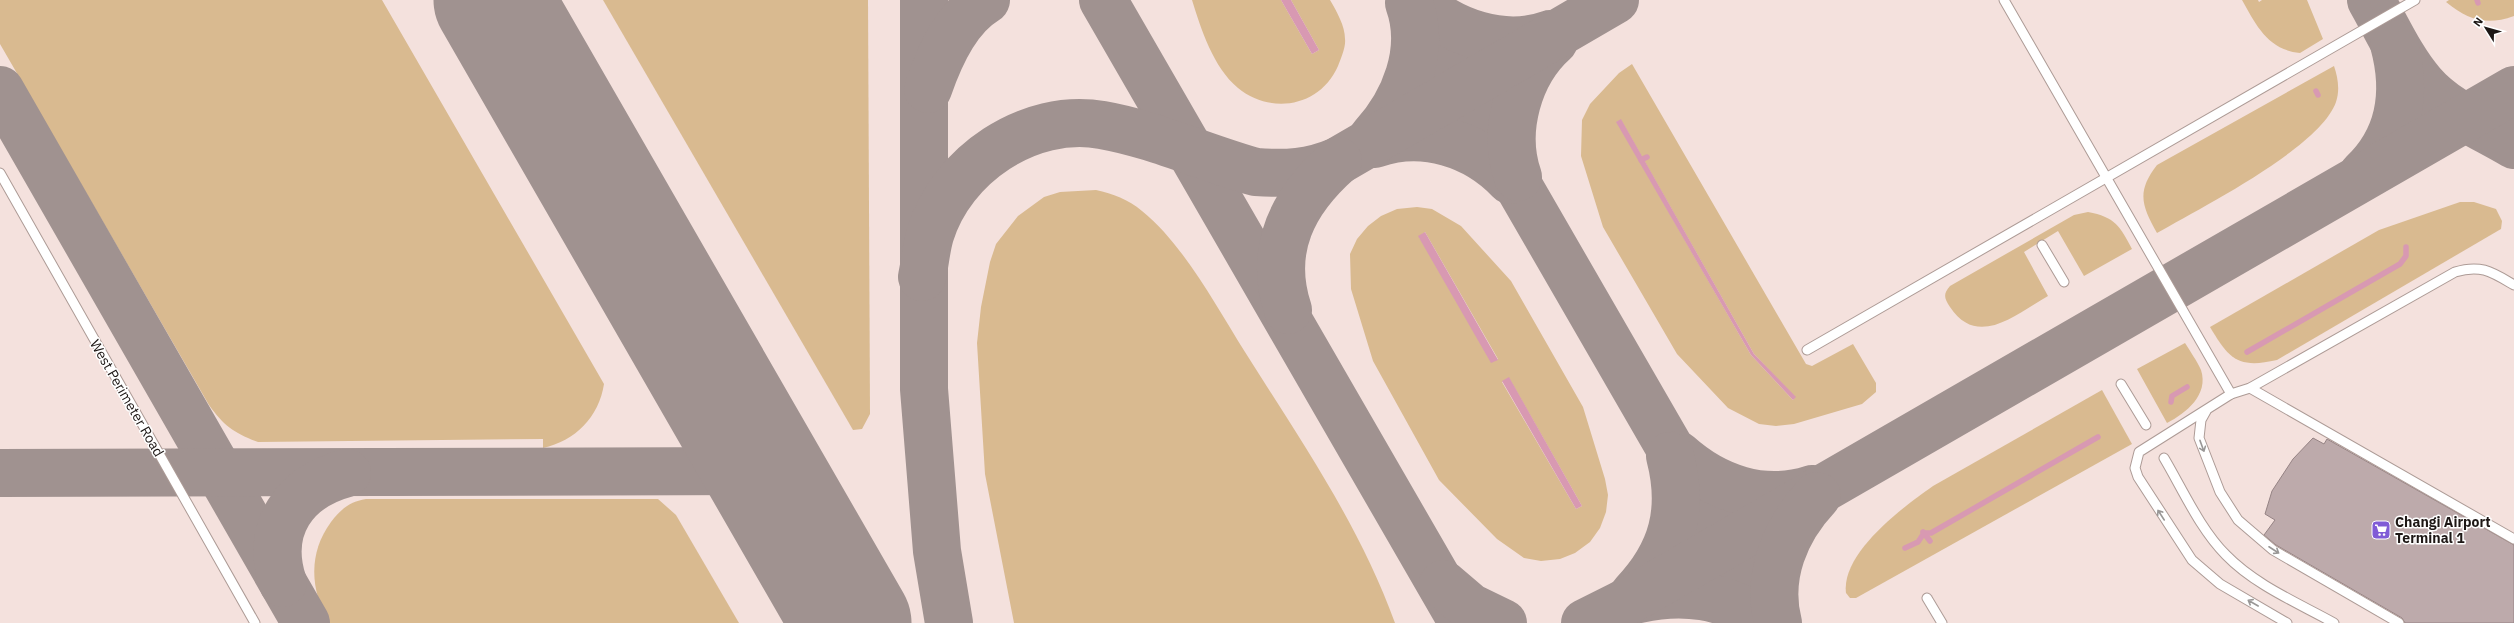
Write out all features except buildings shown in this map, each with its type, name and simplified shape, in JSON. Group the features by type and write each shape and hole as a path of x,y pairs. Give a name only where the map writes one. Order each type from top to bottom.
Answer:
{"lane":[{"path":"2004,0 2231,394"},
{"path":"1807,350 2414,0"},
{"name":"West Perimeter Road","path":"0,173 255,623"},
{"path":"2042,245 2064,282"},
{"path":"2286,623 2220,584 2192,560 2138,477 2135,468 2139,452 2231,394 2250,388 2455,272 2469,268 2483,268 2514,285"},
{"path":"2121,384 2146,425"},
{"path":"2250,388 2514,539"},
{"path":"2206,410 2201,420 2199,438 2220,492 2238,520 2272,550 2399,623"},
{"path":"2164,458 2213,540 2225,555 2256,579 2334,623"},
{"path":"1927,598 1942,623"}],"shaded area":[{"path":"0,0 382,0 604,384 597,407 591,417 584,426 565,440 555,445 543,448 543,439 258,442 230,428 209,405 0,44"},
{"path":"603,0 868,0 870,414 862,429 853,430"},
{"path":"1192,0 1281,0 1312,54 1319,50 1291,0 1330,0 1340,19 1345,34 1345,45 1338,66 1330,80 1319,91 1307,98 1279,104 1265,102 1251,96 1238,88 1229,79 1215,59 1199,23"},
{"path":"1281,0 1291,0 1319,50 1312,54"},
{"path":"2242,0 2258,0 2259,2 2262,0 2307,0 2323,39 2300,53 2279,47 2264,35"},
{"path":"2449,0 2514,0 2514,16 2495,21 2478,20 2454,8 2446,2"},
{"path":"1632,64 1806,364 1812,366 1853,344 1876,383 1876,392 1862,404 1794,424 1776,426 1759,424 1728,408 1677,354 1603,227 1581,156 1582,120 1590,104 1619,73","holes":["1621,120 1754,354 1795,397 1793,400 1751,355 1617,122"]},
{"path":"2334,66 2338,84 2336,102 2325,120 2307,138 2284,157 2257,175 2157,233 2145,207 2144,191 2150,175 2157,165"},
{"path":"1621,119 1754,354 1796,397 1793,400 1751,355 1616,122"},
{"path":"1096,190 1108,193 1131,203 1142,211 1172,241 1185,258 1211,296 1328,484 1364,551 1381,587 1395,623 1014,623 985,474 977,343 981,307 990,262 996,244 1018,216 1044,197 1060,192"},
{"path":"2460,202 2474,202 2496,209 2502,221 2501,229 2277,360 2253,363 2236,359 2223,347 2210,327 2379,230"},
{"path":"1417,207 1432,209 1461,226 1511,281 1583,407 1605,479 1608,495 1606,512 1600,528 1590,542 1575,553 1560,559 1541,561 1524,558 1497,539 1439,480 1373,361 1351,289 1350,254 1357,239 1368,226 1381,216 1397,209","holes":["1425,232 1498,359 1498,360 1419,237","1509,378 1582,506 1576,509 1502,382"]},
{"path":"2088,212 2105,217 2116,224 2124,234 2132,249 2084,276 2058,231 2024,252 2048,296 1998,324 1985,327 1973,326 1961,319 1946,301 1945,294 1950,286 2074,215"},
{"path":"1425,232 1498,360 1491,363 1418,236"},
{"path":"2185,343 2201,370 2203,379 2202,387 2194,402 2181,414 2167,423 2137,369"},
{"path":"1509,377 1582,506 1576,509 1502,381"},
{"path":"2102,390 2132,444 1856,598 1850,598 1846,593 1847,578 1853,562 1876,532 1906,506 1933,486"},
{"path":"366,499 658,499 676,515 739,623 329,623 318,598 315,585 315,559 318,546 331,522 338,513 350,504"}],"waterway":[{"path":"2316,91 2318,95"},
{"path":"1641,160 1647,157"},
{"path":"2247,352 2400,264 2406,256 2406,247"},
{"path":"2171,402 2172,396 2187,387"},
{"path":"1905,548 1918,542 1924,533 1931,533 2098,437"},
{"path":"1923,532 1930,541"}],"taxiway":[{"path":"924,0 924,389 937,551 949,623"},
{"path":"928,89 937,64 957,28 975,8 986,0"},
{"path":"1103,0 1463,623"},
{"path":"1411,0 1771,623"},
{"path":"1416,0 1445,21 1478,35 1496,39 1514,40 1532,39 1550,34"},
{"path":"922,277 930,235 940,210 955,186 974,166 996,149 1021,136 1047,127 1075,123 1102,125 1141,134 1256,172 1288,173 1318,168 1338,161 1615,0"},
{"path":"2371,0 2407,65 2431,94 2465,118 2514,145"},
{"path":"1373,137 1395,108 1403,92 1414,57 1414,21 1409,3"},
{"path":"1518,177 1513,159 1512,141 1516,104 1531,69 1541,54 1554,41"},
{"path":"2363,174 2385,146 2397,114 2400,97 2400,80 2394,44"},
{"path":"0,90 306,623"},
{"path":"1585,623 1621,605 2514,90"},
{"path":"1375,144 1393,139 1412,137 1430,138 1448,142 1465,148 1481,157 1496,167 1510,180"},
{"path":"1288,310 1283,288 1281,267 1283,247 1289,228 1297,210 1308,193 1322,176 1338,161"},
{"path":"1678,455 1692,467 1724,484 1740,490 1758,494 1776,495 1812,489"},
{"path":"1634,594 1658,563 1672,530 1676,495 1670,456"},
{"path":"0,473 764,471"},
{"path":"283,583 278,563 278,545 281,528 288,513 299,499 312,488 328,479 347,473"},
{"path":"1778,623 1775,605 1775,588 1781,555 1787,539 1796,524 1817,496"},
{"path":"1443,584 1470,607 1503,623"},
{"path":"1639,599 1671,595 1703,596 1733,605 1760,623"}],"runway":[{"path":"493,0 852,623"}],"place":[{"name":"Changi Airport Terminal 1","path":"2381,530"}]}
